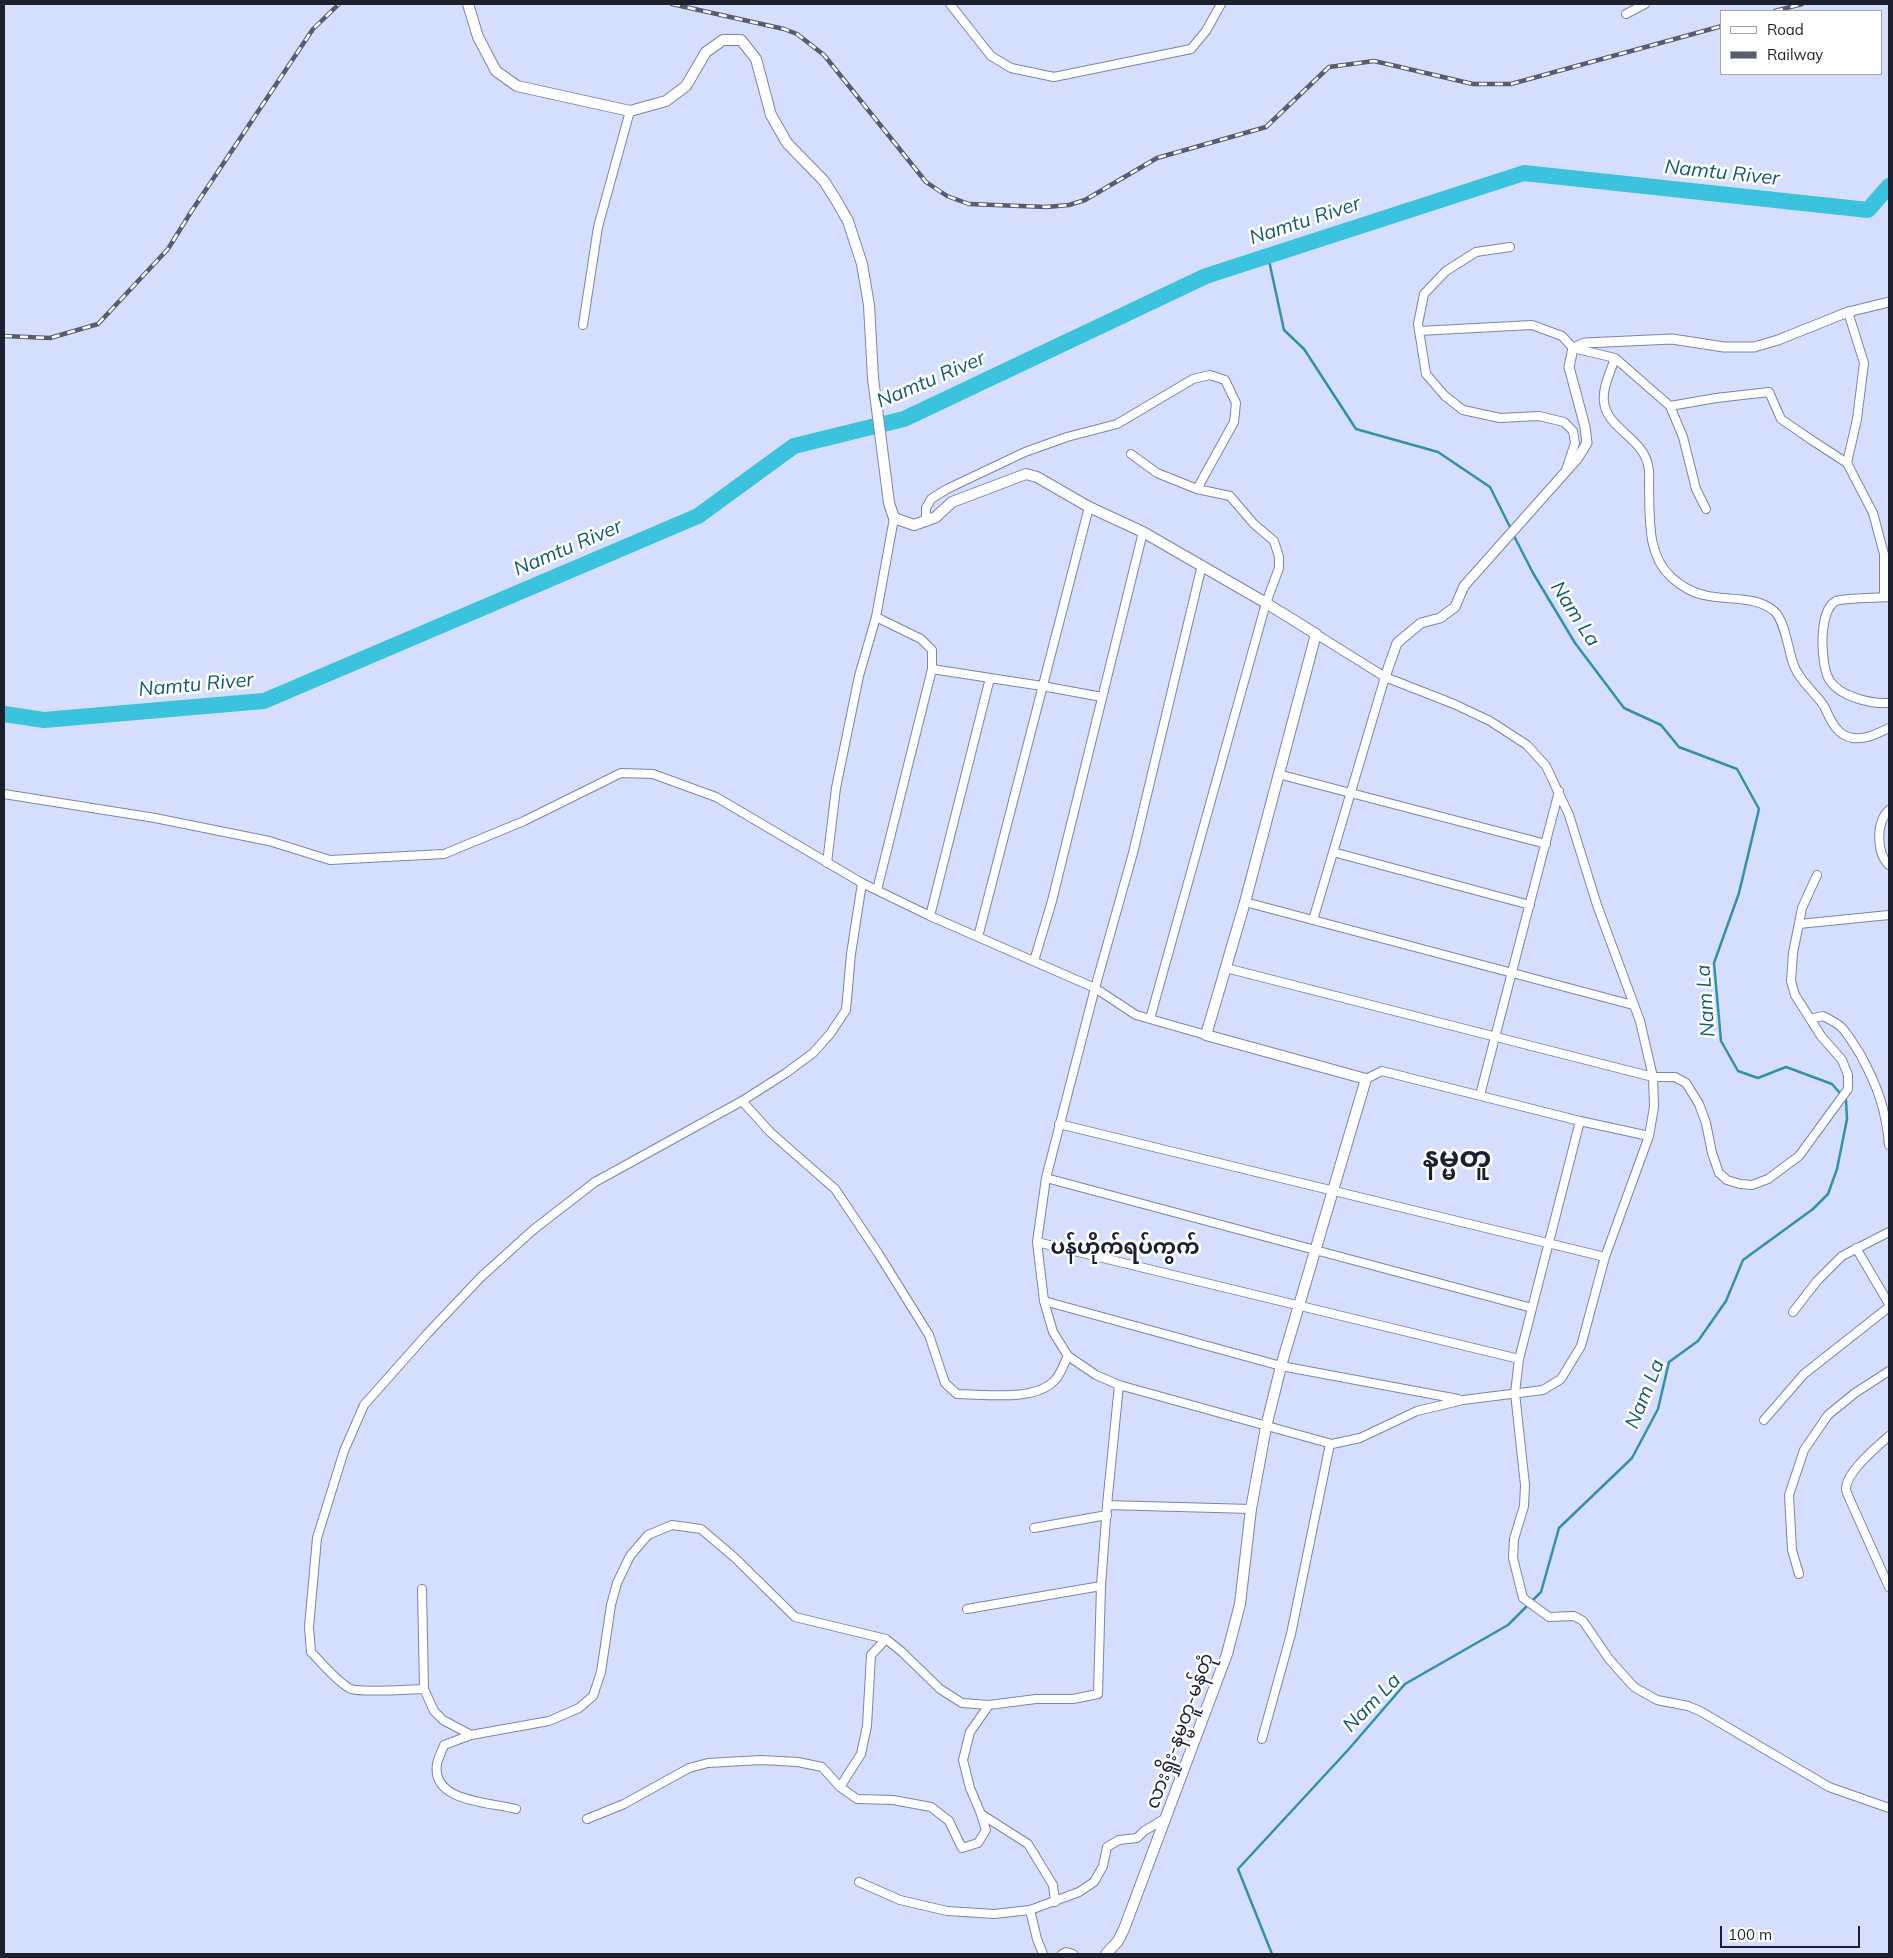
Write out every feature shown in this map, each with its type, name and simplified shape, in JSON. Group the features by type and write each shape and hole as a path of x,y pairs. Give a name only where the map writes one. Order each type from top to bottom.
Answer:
{"main road":[{"path":"468,4 478,37 496,71 517,86 630,110 666,101 686,86 706,52 723,40 741,40 756,59 771,115 787,143 824,181 848,221 862,264 866,289 873,378 889,502 894,518 914,525 926,522 936,517 952,502 1026,474 1037,477 1089,507 1143,532 1202,565 1316,634 1245,902 1206,1035 1366,1079"},
{"name":"လားရှိုး-နမ္မတူ-မန်တုံ","path":"1106,1954 1124,1929 1227,1654 1240,1604 1251,1509 1266,1426 1281,1366 1366,1079"}],"street":[{"path":"950,4 991,56 1011,68 1054,78 1191,49 1206,31 1221,4"},
{"path":"1626,14 1645,4"},
{"path":"583,325 598,226 630,110"},
{"path":"1510,247 1476,252 1446,271 1424,294 1418,324 1426,374 1445,396 1463,410 1500,418 1539,416 1564,422 1572,431 1575,443 1566,472"},
{"path":"1573,348 1585,343 1672,339 1724,347 1754,347 1778,340 1848,312 1889,302"},
{"path":"1847,463 1857,420 1864,363 1848,312"},
{"path":"1419,331 1532,325 1562,336 1573,348 1615,358 1670,406 1683,437 1696,489 1706,510"},
{"path":"1313,920 1385,677 1397,643 1420,624 1440,618 1455,607 1464,586 1566,472 1587,443 1585,427 1569,367 1573,348"},
{"path":"1615,358 1604,400 1607,413 1615,424 1640,446 1648,465 1650,533 1660,564 1672,578 1688,589 1704,596 1742,600 1760,604 1775,611 1782,624 1792,662 1798,674 1823,706 1836,729 1843,735 1853,738 1865,738 1889,728"},
{"path":"926,522 926,508 931,499 948,489 1024,452 1067,437 1117,424 1193,379 1210,375 1225,380 1236,403 1234,422 1197,488"},
{"path":"1670,406 1769,392 1781,418 1847,463 1873,513 1884,554 1886,597 1836,601 1827,609 1823,626 1823,660 1829,680 1846,694 1862,699 1889,703"},
{"path":"1131,454 1157,473 1197,488 1230,496 1254,524 1274,541 1280,557 1279,568 1266,603 1150,1019"},
{"path":"978,937 1089,507"},
{"path":"827,863 840,769 859,676 876,617 894,518"},
{"path":"1034,961 1052,901 1143,532"},
{"path":"1202,565 1133,853 1095,988 1046,1178 1037,1242 1044,1301 1053,1332 1068,1356 1096,1375 1119,1385 1330,1444 1360,1438 1417,1411 1463,1400 1543,1390 1561,1379 1581,1346 1605,1257 1649,1136 1654,1107 1653,1077 1640,1022 1597,905 1569,815 1546,766 1527,745 1490,721 1454,704 1385,677 1316,634"},
{"path":"876,617 921,639 932,650 932,670 877,890"},
{"path":"932,670 1102,697"},
{"path":"930,916 990,678"},
{"path":"4,794 155,818 269,841 330,860 444,854 524,821 621,773 653,774 716,797 862,883 930,916 1095,988 1136,1015 1206,1035"},
{"path":"1278,774 1546,844"},
{"path":"1480,1095 1559,791"},
{"path":"1889,810 1885,814 1880,827 1882,854 1889,865"},
{"path":"1882,854 1889,847"},
{"path":"1333,852 1530,905"},
{"path":"1226,968 1653,1077 1676,1078 1686,1083 1699,1104 1719,1173 1727,1180 1752,1185 1768,1179 1798,1156 1848,1089 1848,1075 1842,1060 1821,1036 1795,995 1790,981 1793,953 1802,908 1817,876"},
{"path":"424,1689 351,1689 311,1652 309,1628 317,1538 344,1451 364,1405 481,1277 533,1230 595,1182 742,1101 813,1053 830,1034 846,1010 851,954 862,883"},
{"path":"1245,902 1633,1005"},
{"path":"1799,924 1889,915"},
{"path":"1810,1019 1823,1016 1840,1026 1854,1044 1871,1074 1881,1098 1887,1120 1889,1145"},
{"path":"1366,1079 1382,1071 1580,1121 1649,1136"},
{"path":"742,1101 770,1132 835,1189 878,1253 929,1335 945,1383 958,1394 1022,1395 1040,1389 1055,1380 1068,1356"},
{"path":"1580,1121 1519,1359 1515,1393 1525,1485 1524,1506 1514,1539 1513,1558 1525,1600 1549,1617 1574,1616 1583,1621 1609,1659 1634,1688 1657,1700 1688,1706 1700,1711 1829,1788 1889,1808"},
{"path":"1059,1124 1605,1257"},
{"path":"1046,1178 1532,1308"},
{"path":"1793,1312 1817,1281 1842,1256 1889,1232"},
{"path":"1037,1242 1519,1359"},
{"path":"1764,1420 1804,1374 1889,1306 1856,1248"},
{"path":"1044,1301 1281,1366 1463,1400"},
{"path":"1798,1574 1792,1550 1789,1495 1804,1450 1828,1414 1855,1393 1889,1371"},
{"path":"516,1809 475,1801 448,1791 440,1782 437,1764 444,1745 472,1735 550,1721 579,1708 593,1696 601,1672 611,1605 617,1583 630,1556 648,1535 672,1525 701,1529 734,1557 795,1618 886,1639 940,1689 962,1702 989,1706 1036,1699 1073,1699 1098,1694 1101,1586 1119,1385"},
{"path":"1889,1436 1851,1474 1846,1488 1889,1586"},
{"path":"1262,1739 1291,1634 1330,1444"},
{"path":"1107,1505 1251,1509"},
{"path":"1034,1528 1107,1515"},
{"path":"967,1609 1101,1586"},
{"path":"422,1589 424,1689 434,1711 443,1720 472,1735"},
{"path":"840,1787 861,1754 867,1726 871,1655 886,1639"},
{"path":"587,1819 624,1804 689,1768 708,1763 761,1760 798,1762 822,1767 840,1787 857,1799 893,1800 932,1807 949,1821 962,1848 978,1843 986,1830 970,1788 963,1760 970,1732 989,1706"},
{"path":"981,1814 1028,1844 1053,1885 1055,1902"},
{"path":"859,1882 900,1900 946,1910 994,1914 1030,1910 1079,1892 1094,1882 1102,1866 1107,1847 1119,1840 1137,1838 1144,1831 1166,1818"},
{"path":"1030,1910 1043,1954"},
{"path":"1062,1954 1066,1952 1073,1954"}],"waterway":[{"name":"Namtu River","path":"4,714 44,720 264,701 698,516 794,446 904,419 1206,276 1524,173 1868,210 1889,186"},
{"name":"Nam La","path":"1268,256 1284,330 1304,349 1356,429 1438,452 1490,487 1511,529"},
{"name":"Nam La","path":"1272,1954 1238,1869 1348,1750 1405,1684 1508,1625 1541,1592 1559,1528 1632,1458 1658,1409 1669,1362 1698,1341 1726,1301 1743,1260 1813,1209 1828,1194 1837,1169 1847,1119 1846,1100 1832,1084 1786,1067 1758,1078 1738,1071 1721,1041 1714,963 1739,893 1759,809 1737,769 1679,747 1661,725 1624,708 1575,643 1533,573 1513,534"}],"railway":[{"path":"4,336 50,338 98,324 168,249 313,29 339,4"},
{"path":"672,4 784,29 797,34 824,55 926,182 947,196 969,204 1046,207 1069,205 1085,200 1157,158 1266,127 1329,67 1374,61 1473,84 1511,84 1720,27"},
{"path":"1779,10 1802,4"}],"district":[{"name":"နမ္မတူ","path":"1457,1158"},
{"name":"ပန်ဟိုက်ရပ်ကွက်","path":"1125,1248"}]}
